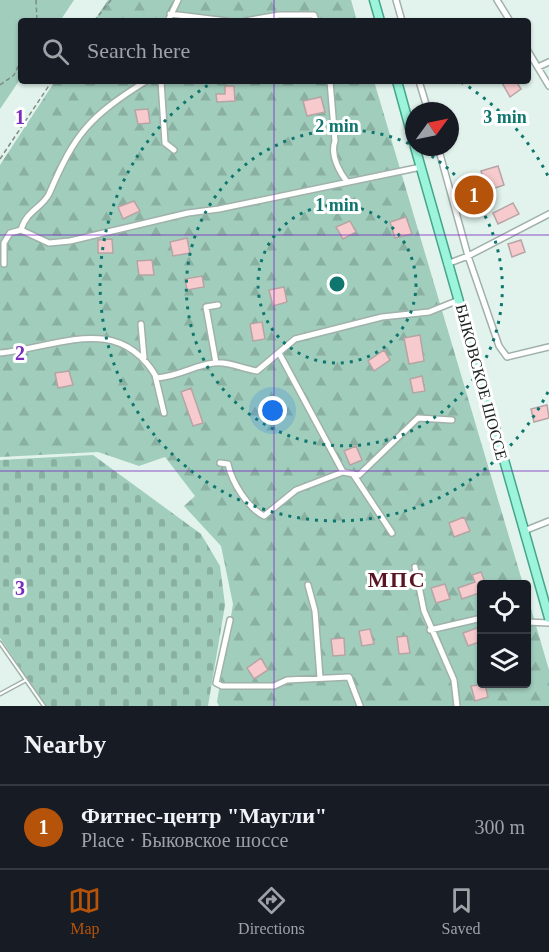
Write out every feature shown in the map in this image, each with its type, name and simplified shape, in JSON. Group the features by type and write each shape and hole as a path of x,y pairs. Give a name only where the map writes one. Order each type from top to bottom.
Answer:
{"main road":[{"path":"374,0 379,18"},
{"path":"398,84 405,110"},
{"name":"БЫКОВСКОЕ ШОССЕ","path":"418,156 447,264 460,300 524,531 547,604 549,618"}],"street":[{"path":"169,18 178,0"},
{"path":"396,0 401,18"},
{"path":"497,0 508,18"},
{"path":"170,14 203,18"},
{"path":"262,18 279,15 314,15 315,18"},
{"path":"531,56 549,86"},
{"path":"538,67 549,62"},
{"path":"21,230 24,219 48,195 51,183 61,170 78,134 114,100 141,84"},
{"path":"161,84 165,143 174,150"},
{"path":"330,84 335,141 333,148 339,171 347,182"},
{"path":"420,84 425,102"},
{"path":"440,156 468,256 499,345 507,357 549,347"},
{"path":"4,264 4,243 10,233 21,230 49,243 70,241 188,213 219,209 421,166"},
{"path":"447,264 468,256 549,214"},
{"path":"0,353 30,350 82,337 98,338 137,351 157,378 176,376 216,363 228,363 257,371 295,339 382,317 429,312 460,300"},
{"path":"216,363 206,307 218,305"},
{"path":"141,324 144,359"},
{"path":"279,353 343,472"},
{"path":"155,374 164,413"},
{"path":"220,463 228,464 230,474 254,511 264,516 296,490 343,472 359,475 418,418 452,420"},
{"path":"353,474 392,533"},
{"path":"524,531 549,521"},
{"path":"415,567 417,589 430,630 454,680 458,706"},
{"path":"308,585 315,611 320,678"},
{"path":"430,630 477,619"},
{"path":"230,620 216,683 222,686 274,686 287,680 349,677 360,706"},
{"path":"531,622 549,623"}],"lane":[{"path":"0,643 44,706"},
{"path":"0,694 26,680"}],"path":[{"path":"36,0 37,18"},
{"path":"96,18 111,0"},
{"path":"0,85 14,75 18,66"},
{"path":"0,159 50,84"}],"green space":[{"path":"0,0 74,0 62,18 18,18 18,82 0,109"},
{"path":"108,0 351,0 356,18 96,18"},
{"path":"53,84 375,84 522,580 477,580 477,688 531,688 531,609 549,670 549,706 219,706 217,702 233,604 221,546 184,506 195,496 165,457 139,466 98,452 0,457 0,165"},
{"path":"93,455 201,534 220,566 225,605 208,706 46,706 0,638 0,460"}],"building":[{"path":"503,84 518,84 521,89 510,97"},
{"path":"225,86 234,86 235,101 217,102 216,94 225,94"},
{"path":"321,97 325,112 307,116 303,101"},
{"path":"148,109 150,123 138,124 135,110"},
{"path":"498,166 504,185 480,193 483,205 470,208 464,186 484,181 481,171"},
{"path":"134,201 140,211 123,219 118,207"},
{"path":"513,203 519,214 498,224 493,213"},
{"path":"406,217 412,234 395,238 390,222"},
{"path":"350,221 356,232 343,239 336,227"},
{"path":"187,238 190,253 173,256 170,242"},
{"path":"112,239 113,253 98,253 98,240"},
{"path":"521,240 525,252 512,257 508,244"},
{"path":"152,260 154,275 139,275 137,261"},
{"path":"202,276 204,287 187,290 185,279"},
{"path":"284,287 287,302 273,306 269,290"},
{"path":"262,322 265,339 253,341 250,324"},
{"path":"420,335 424,361 409,364 404,338"},
{"path":"384,350 390,360 374,371 368,361"},
{"path":"69,371 73,385 58,388 55,373"},
{"path":"422,376 425,391 413,393 410,379"},
{"path":"191,388 203,423 193,426 181,392"},
{"path":"547,405 549,418 534,422 531,409"},
{"path":"356,446 362,460 350,465 344,451"},
{"path":"464,517 470,531 454,537 449,523"},
{"path":"481,572 484,580 477,580 477,594 462,599 458,588 475,582 472,575"},
{"path":"445,584 450,599 436,603 431,588"},
{"path":"477,628 477,643 468,646 463,633"},
{"path":"370,629 374,644 362,646 359,631"},
{"path":"407,636 410,653 399,654 397,637"},
{"path":"344,638 345,655 333,656 331,639"},
{"path":"261,658 268,670 254,679 247,668"},
{"path":"471,686 486,688 488,697 475,701"}],"place":[{"name":"Фитнес-центр \"Маугли\"","path":"474,195"}],"district":[{"name":"МПС","path":"397,579"}]}
